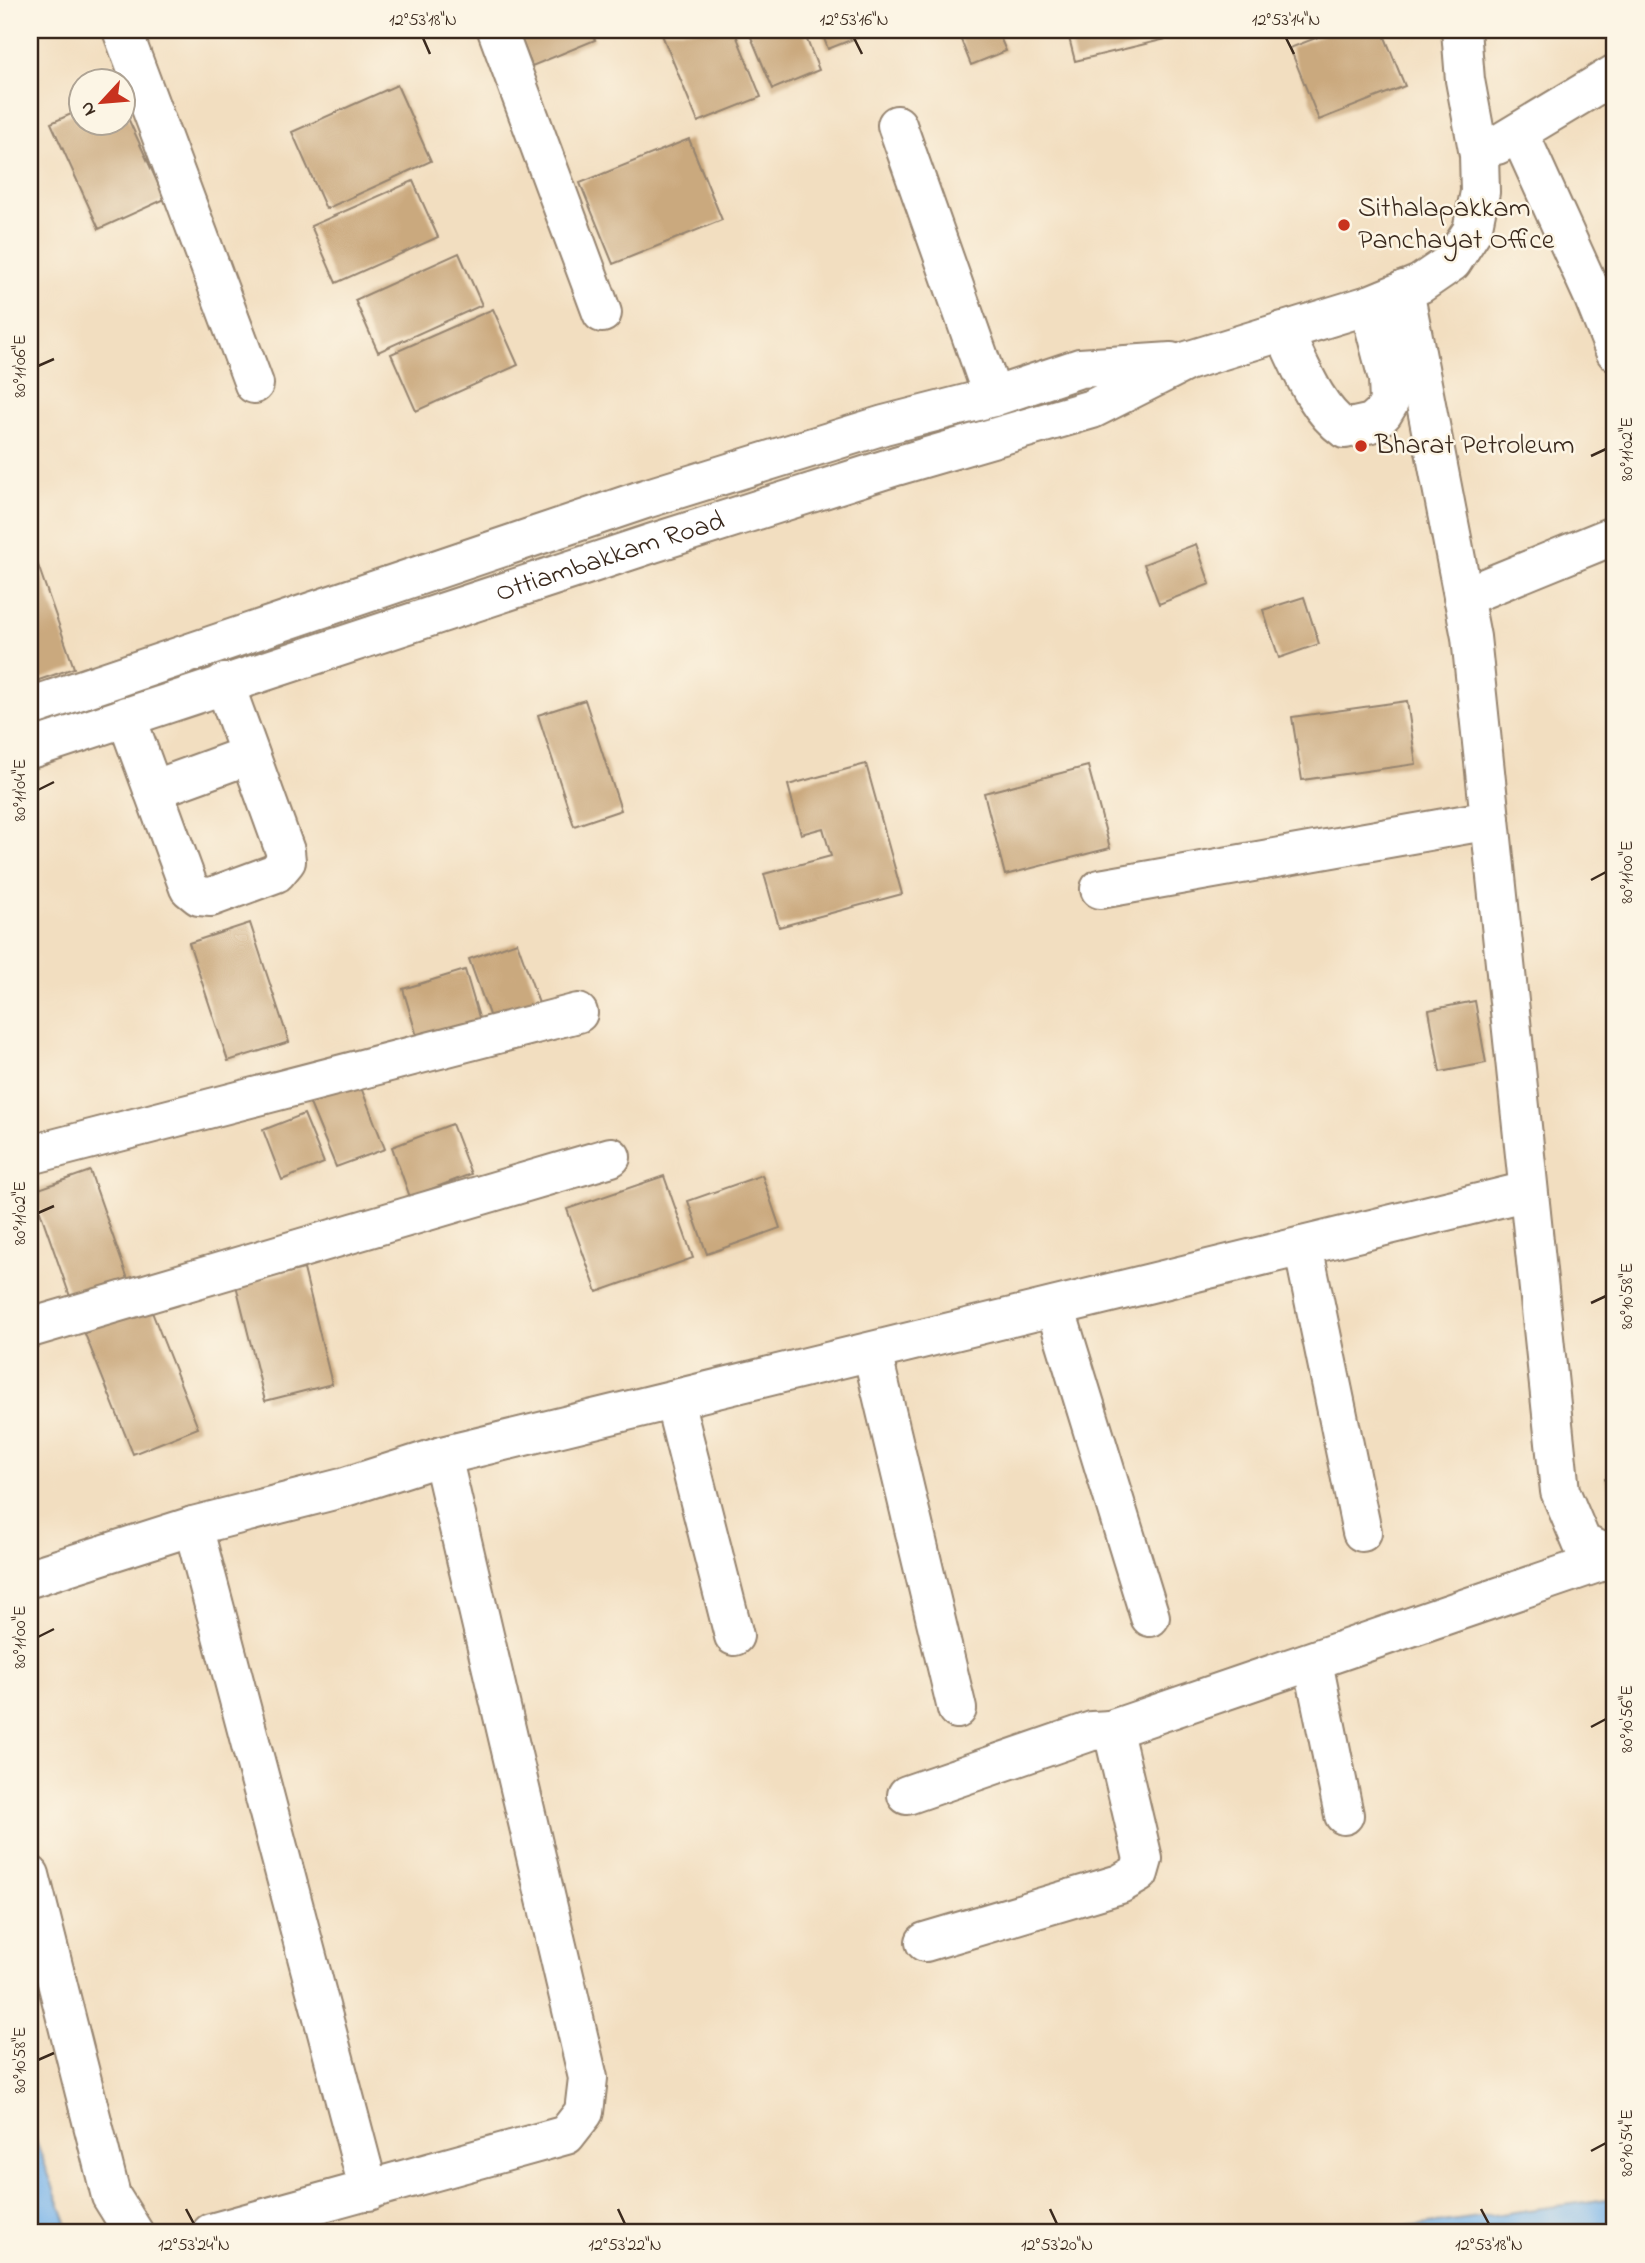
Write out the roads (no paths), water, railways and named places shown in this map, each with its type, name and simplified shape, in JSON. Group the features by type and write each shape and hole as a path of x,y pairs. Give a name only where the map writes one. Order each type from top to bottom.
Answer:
{"street":[{"path":"122,30 254,384"},
{"path":"497,30 602,313"},
{"name":"Ottiambakkam Road","path":"1447,30 1465,80"},
{"name":"Ottiambakkam Road","path":"30,749 653,542 883,470 1092,409 1187,361 1369,305 1420,284 1452,262 1472,231 1480,192 1479,155 1465,80 1461,30"},
{"path":"1479,155 1519,134 1615,74"},
{"path":"897,125 993,397"},
{"path":"1519,134 1593,296 1615,351"},
{"path":"1404,290 1471,637 1560,1491 1582,1543 1615,1557"},
{"path":"1283,331 1318,399 1332,419 1345,429 1372,423 1389,403 1388,379 1369,305"},
{"name":"Ottiambakkam Road","path":"30,707 645,499 884,425 993,397 1080,368 1187,361"},
{"path":"1463,597 1615,535"},
{"path":"126,716 189,888 199,895 211,897 276,873 286,861 285,850 224,683"},
{"path":"153,790 250,755"},
{"path":"1100,889 1490,820"},
{"path":"30,1155 578,1013"},
{"path":"30,1328 611,1157"},
{"path":"30,1578 193,1526 342,1488 442,1456 1528,1191"},
{"path":"1303,1246 1362,1532"},
{"path":"1055,1307 1150,1617"},
{"path":"872,1352 957,1709"},
{"path":"674,1400 734,1636"},
{"path":"211,2233 566,2135 584,2112 588,2078 442,1456"},
{"path":"193,1526 369,2191"},
{"path":"907,1795 1092,1731 1110,1730 1615,1557"},
{"path":"1312,1662 1344,1815"},
{"path":"925,1942 1120,1884 1139,1873 1143,1859 1116,1744 1110,1730"},
{"path":"30,1875 111,2196 134,2233"}],"water":[{"path":"30,2124 70,2233 30,2233"},
{"path":"1615,2198 1615,2233 1364,2233"}],"place":[{"name":"Sithalapakkam Panchayat Office","path":"1344,225"},
{"name":"Bharat Petroleum","path":"1361,446"}]}
